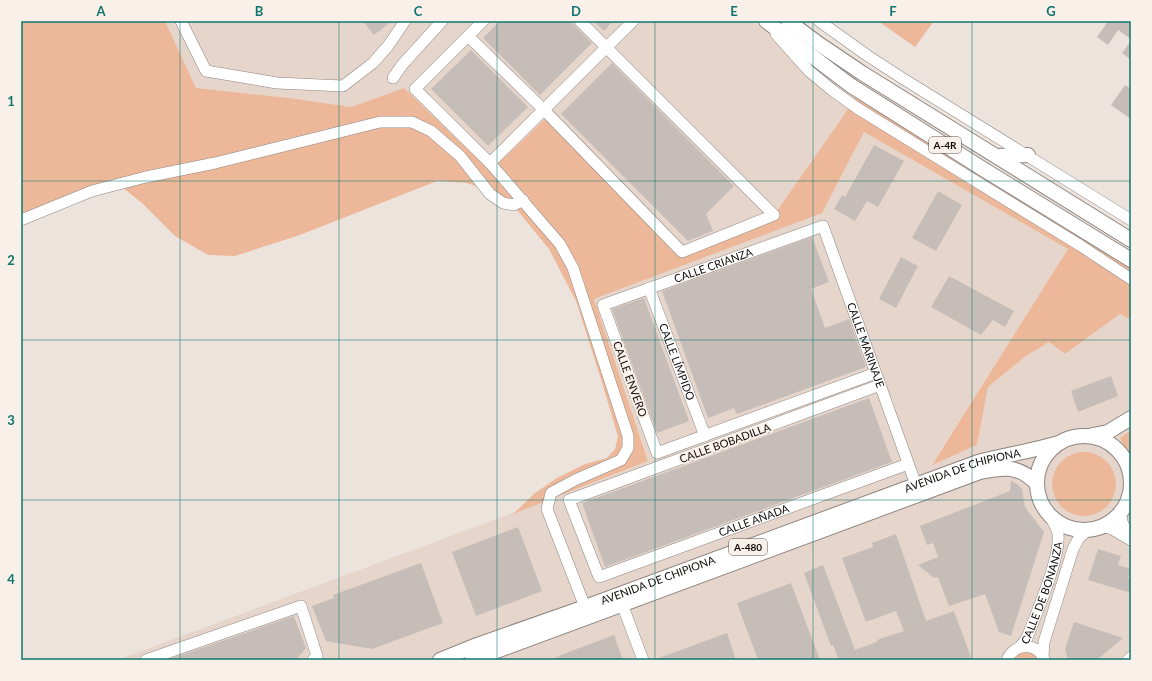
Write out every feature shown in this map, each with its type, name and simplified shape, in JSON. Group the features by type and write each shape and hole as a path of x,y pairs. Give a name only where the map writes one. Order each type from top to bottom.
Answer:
{"main road":[{"name":"A-4R","path":"766,21 850,85 1131,260"},
{"name":"A-4R","path":"788,21 862,73 1131,240"},
{"path":"997,156 1028,155"},
{"path":"1086,436 1098,438 1110,444 1119,452 1126,463 1130,475 1130,488 1129,498 1120,512 1112,520 1095,528 1077,530 1057,522 1042,505 1038,495 1037,484 1038,472 1042,461 1049,451 1059,443 1072,438 1108,432 1131,418"},
{"name":"AVENIDA DE CHIPIONA","path":"440,660 477,645 585,607 978,462 1006,455 1032,451 1059,443"},
{"name":"AVENIDA DE CHIPIONA","path":"472,660 980,472 1002,468 1017,470 1029,476 1037,484"}],"street":[{"path":"181,21 206,71 277,83 343,86 372,63 388,46 405,21"},
{"path":"394,78 402,65 442,21"},
{"path":"483,21 415,89 490,162 560,244 573,268 628,436 628,448 621,460 575,480 551,493 547,509 585,607"},
{"path":"468,36 543,109 682,252 774,215 607,46 580,21"},
{"path":"490,162 633,21"},
{"path":"766,21 809,71 857,108 1081,246 1131,279"},
{"path":"819,21 868,56 1131,220"},
{"path":"21,220 92,191 146,177 215,163 380,122 412,122 431,131 460,156 490,194 503,203 514,204 523,200"},
{"name":"CALLE CRIANZA","path":"603,305 823,226"},
{"name":"CALLE MARINAJE","path":"823,226 916,485"},
{"name":"CALLE LÍMPIDO","path":"649,288 705,436"},
{"name":"CALLE ENVERO","path":"603,305 657,452"},
{"name":"CALLE BOBADILLA","path":"657,452 705,436 876,373"},
{"name":"CALLE BOBADILLA","path":"599,577 569,500 880,385"},
{"name":"CALLE AÑADA","path":"599,577 908,464"},
{"path":"1120,512 1122,522 1131,540"},
{"name":"CALLE DE BONANZA","path":"1006,660 1010,653 1020,647 1027,638 1054,565 1058,547 1058,536 1056,527 1049,514"},
{"path":"1095,528 1112,529 1131,540"},
{"name":"CALLE DE BONANZA","path":"1044,658 1044,642 1073,549 1079,538 1095,528"},
{"path":"622,604 643,660"},
{"path":"146,660 301,606 317,656 313,660"},
{"path":"1020,647 1033,647 1044,658"},
{"path":"1128,660 1131,657"}],"shaded area":[{"path":"21,21 165,21 196,88 290,98 351,107 404,88 490,171 549,115 682,252 774,215 844,115 855,96 872,108 1131,266 1131,320 1120,314 1065,354 1049,342 1026,356 988,387 977,445 932,465 1068,249 864,132 822,213 594,299 648,461 513,514 535,493 557,478 585,464 607,458 615,449 618,437 576,301 549,249 517,210 486,190 467,183 437,181 300,235 235,256 208,255 175,236 143,204 116,182 21,216"},
{"path":"165,21 752,21 855,96 844,115 774,215 682,252 549,115 490,171 404,88 351,107 290,98 196,88"},
{"path":"878,21 934,21 915,47"},
{"path":"864,132 1069,249 932,464 977,445 988,387 1026,356 1049,342 1065,354 1120,314 1131,320 1131,430 1120,438 1131,460 1131,660 117,660 564,494 648,461 594,299 822,213"},
{"path":"1131,430 1131,460 1120,438"},
{"path":"1078,452 1090,452 1107,461 1114,472 1116,484 1114,496 1107,507 1090,516 1078,516 1066,511 1057,502 1052,490 1052,478 1057,466 1066,457"},
{"path":"1030,651 1040,660 1012,660 1016,654"}],"building":[{"path":"363,21 392,21 374,35"},
{"path":"500,21 570,21 592,43 540,95 483,38"},
{"path":"594,21 613,21 604,31"},
{"path":"1108,21 1131,21 1131,39 1118,30 1108,45 1097,37"},
{"path":"1131,41 1131,60 1122,53"},
{"path":"471,50 528,107 488,146 431,89"},
{"path":"612,63 734,186 706,214 713,231 688,241 561,114"},
{"path":"1125,85 1131,89 1131,119 1111,105"},
{"path":"874,145 904,161 878,207 867,201 855,221 834,209 842,195 845,197"},
{"path":"938,191 962,205 936,251 912,238"},
{"path":"812,237 829,282 811,289 825,328 849,319 866,367 737,414 734,408 708,418 662,291"},
{"path":"901,257 918,266 896,308 879,299"},
{"path":"949,276 1014,311 1005,327 993,320 981,335 931,307"},
{"path":"644,298 689,421 657,433 612,309"},
{"path":"1111,376 1118,396 1078,412 1071,391"},
{"path":"869,398 892,462 605,567 582,503"},
{"path":"1011,480 1022,489 1025,507 1044,532 1011,636 999,632 985,594 949,606 938,577 934,578 918,565 938,557 933,543 927,545 920,526 1010,491"},
{"path":"518,527 542,591 476,616 452,552"},
{"path":"896,534 926,621 954,611 972,660 839,660 833,645 831,646 804,573 823,565 855,650 877,642 877,640 904,631 896,611 866,622 842,558 873,547 872,543"},
{"path":"1098,549 1121,556 1118,565 1131,569 1128,578 1131,579 1131,593 1088,580"},
{"path":"421,563 443,623 372,649 326,641 312,606 334,598 333,595"},
{"path":"791,583 820,660 758,660 737,603"},
{"path":"294,616 306,648 296,660 167,660"},
{"path":"1074,622 1123,638 1097,660 1068,660 1065,649"},
{"path":"727,633 736,660 656,660 656,659"},
{"path":"614,635 623,660 550,660 566,653"}]}
